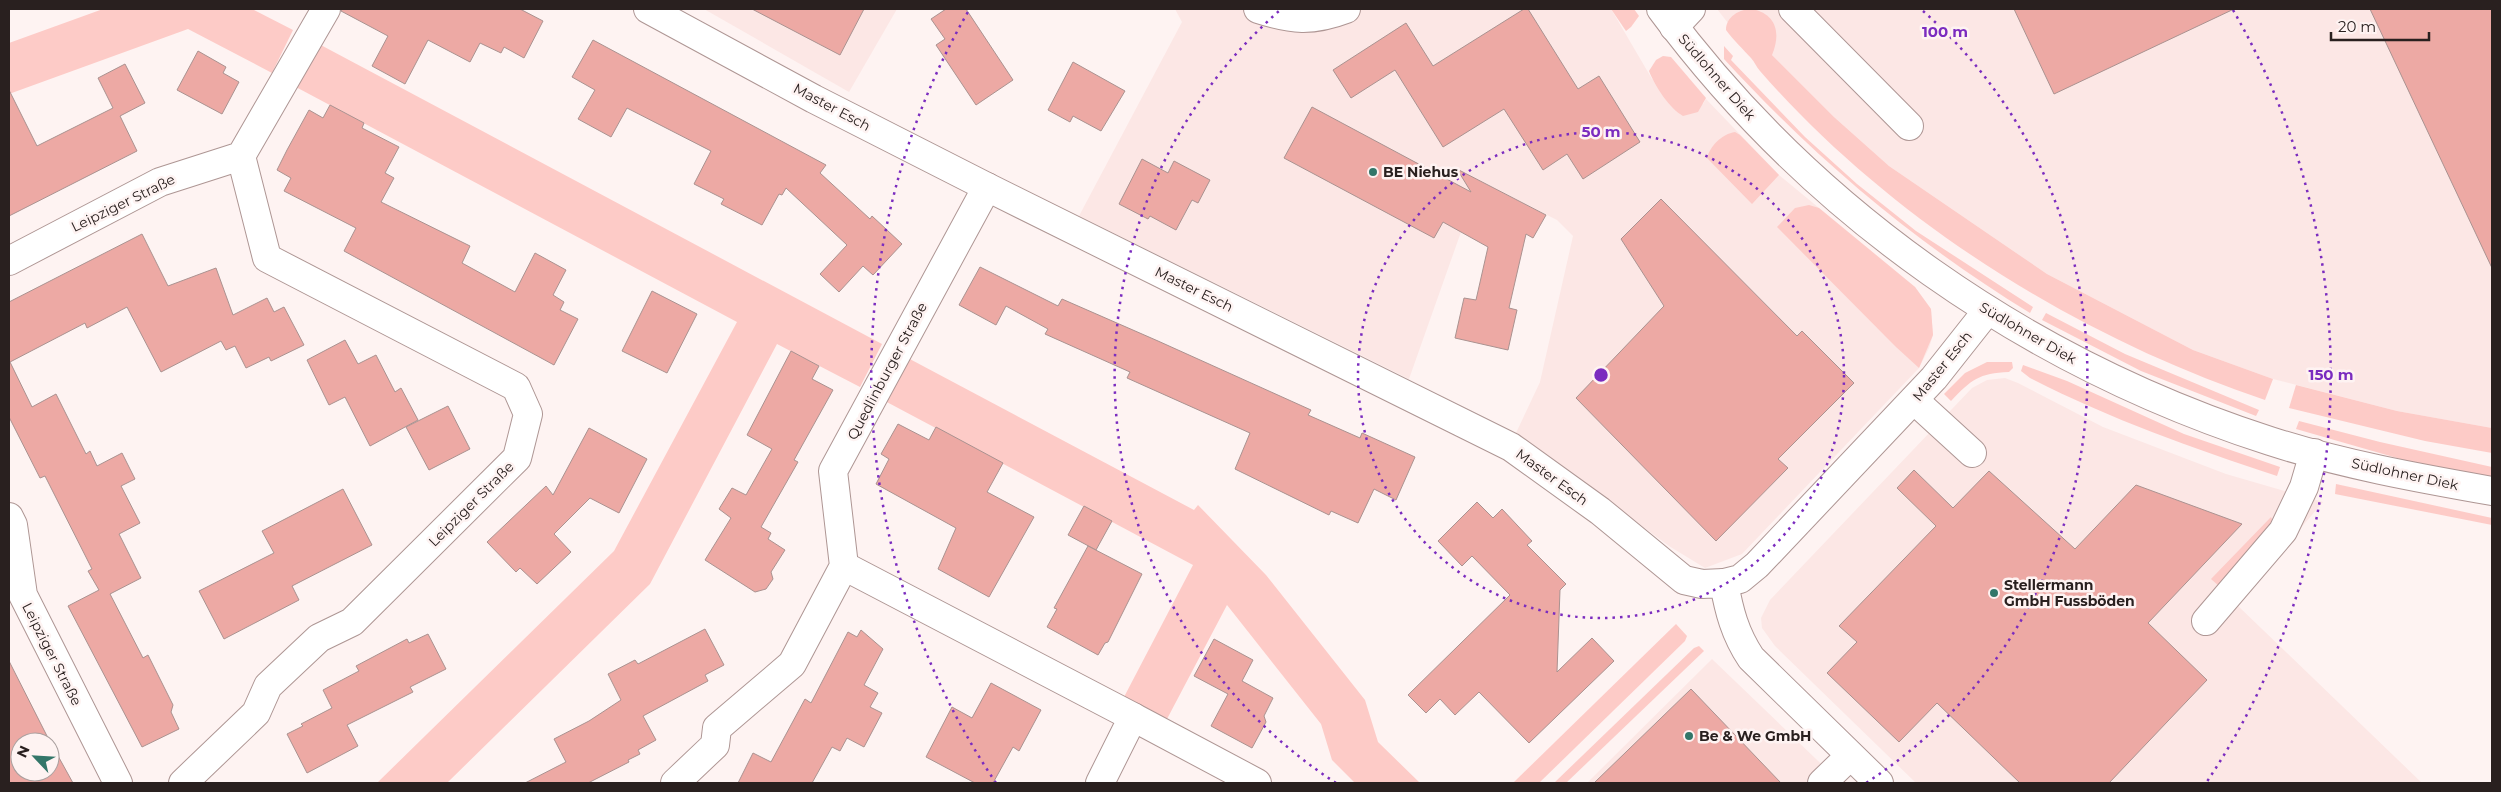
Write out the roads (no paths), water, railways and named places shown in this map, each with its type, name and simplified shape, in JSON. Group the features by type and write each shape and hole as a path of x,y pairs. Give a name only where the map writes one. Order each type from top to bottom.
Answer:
{"street":[{"path":"241,156 326,9"},
{"name":"Master Esch","path":"648,9 814,99 987,187 1511,447 1600,511 1684,580 1702,584 1724,583 1740,578 1757,565 1914,400 1987,310"},
{"path":"1258,9 1282,17 1304,19 1330,15 1346,9"},
{"path":"1793,9 1908,126"},
{"name":"Südlohner Diek","path":"1675,15 1709,70 1803,169 1876,232 1987,310 2095,371 2132,388 2270,441 2446,483 2492,491"},
{"name":"Leipziger Straße","path":"9,261 160,182 241,156 267,258 516,387 528,414 517,458 352,622 319,638 268,686 256,713 182,783"},
{"name":"Quedlinburger Straße","path":"844,566 833,472 987,187"},
{"path":"1914,400 1972,453"},
{"path":"2206,621 2283,531 2304,487 2314,453"},
{"name":"Leipziger Straße","path":"9,517 13,525 23,595 118,783"},
{"path":"676,783 715,745 717,728 792,664 844,566 1257,783"},
{"path":"1724,583 1730,616 1740,642 1751,658 1879,783"},
{"path":"1100,783 1133,717"},
{"path":"1822,783 1850,756"}],"place":[{"name":"BE Niehus","path":"1373,172"},
{"name":"Stellermann GmbH Fussböden","path":"1994,593"},
{"name":"Be & We GmbH","path":"1689,736"}]}
